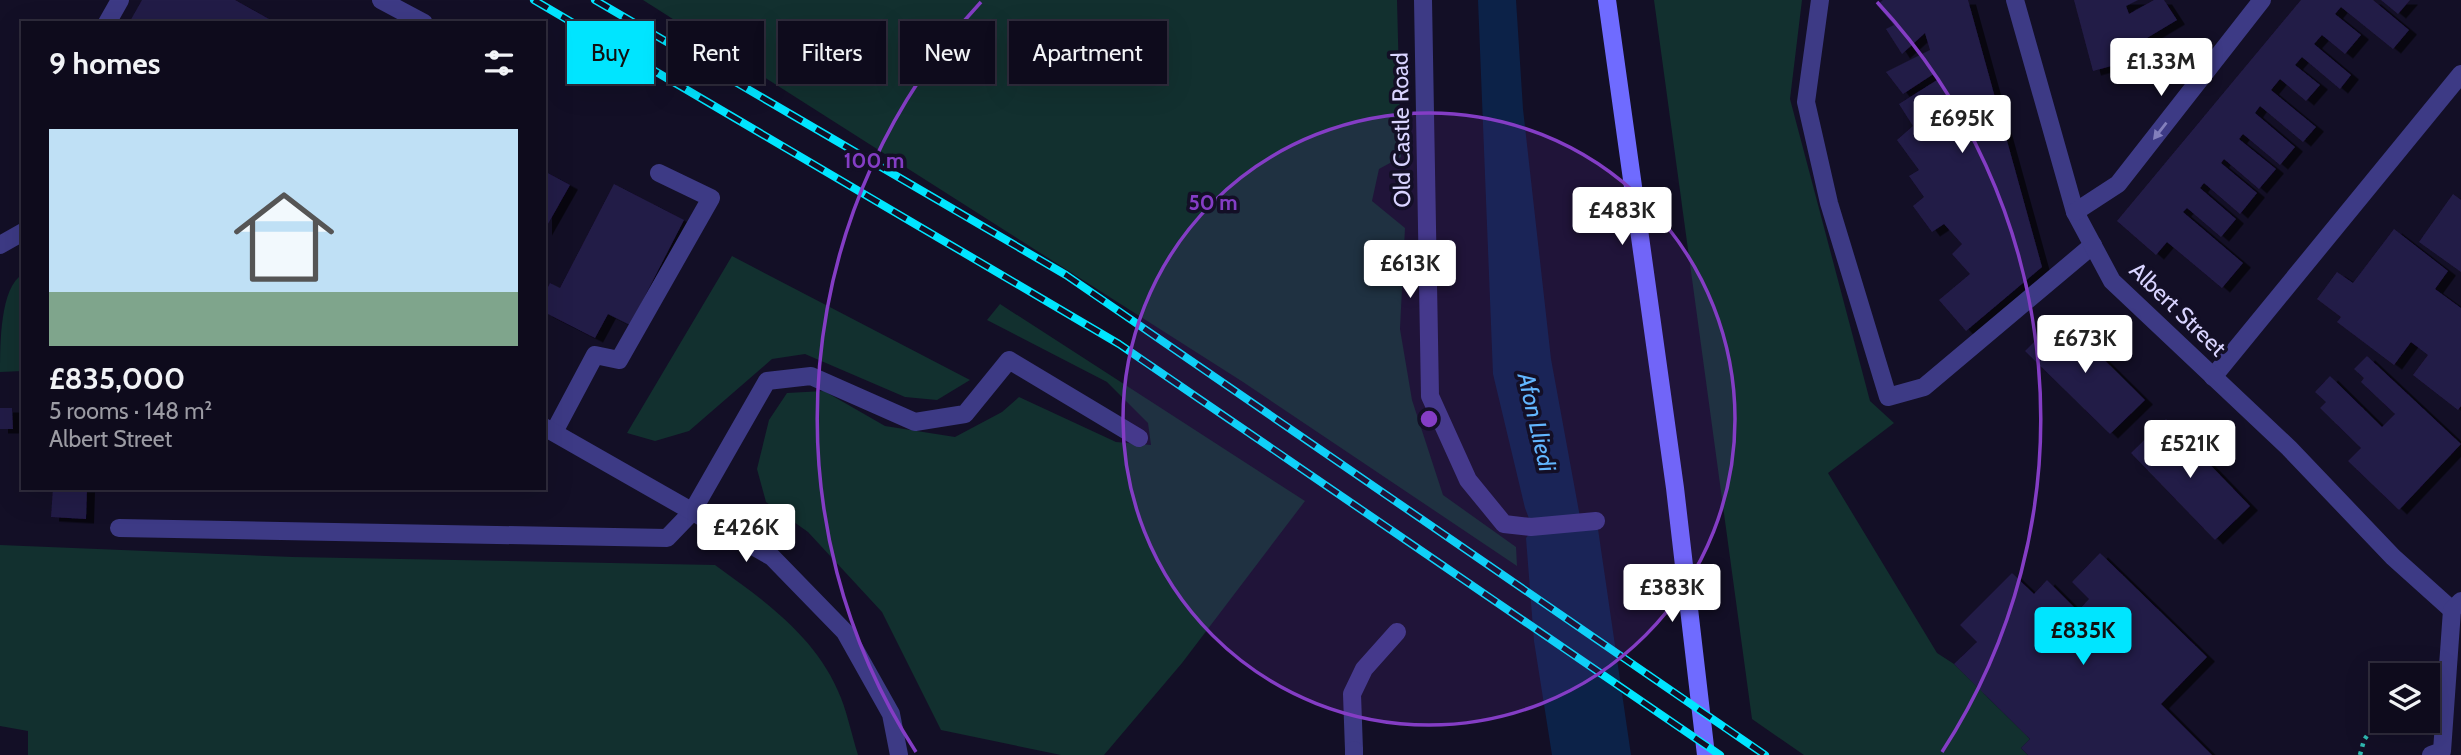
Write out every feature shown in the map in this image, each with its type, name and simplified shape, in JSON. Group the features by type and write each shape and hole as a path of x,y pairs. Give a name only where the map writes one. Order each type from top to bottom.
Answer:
{"main road":[{"path":"1607,0 1675,488 1706,755"}],"street":[{"path":"108,21 120,0"},
{"path":"381,0 420,21"},
{"name":"Old Castle Road","path":"1423,0 1430,396 1468,480 1504,524 1531,527 1596,521"},
{"path":"1820,0 1807,102 1829,203 1888,397 1924,387 2093,245"},
{"name":"Albert Street","path":"2015,0 2075,212 2112,281 2289,449 2393,557 2457,606"},
{"path":"2075,212 2118,184 2262,0"},
{"path":"2213,377 2461,74"},
{"path":"659,173 711,198 619,360 595,355 549,429 772,557 845,632 891,714 899,755"},
{"path":"0,245 21,233"},
{"path":"118,528 667,538 692,512 767,381 811,376 915,422 965,414 1009,360 1139,438"},
{"path":"2440,753 2457,606"},
{"path":"1354,752 1352,694 1364,669 1397,632"}],"path":[{"path":"2360,755 2364,740 2370,731"}],"green space":[{"path":"643,0 1397,0 1401,157 1379,169 1372,201 1405,228 1400,329 1412,400 1443,495 1516,547 1517,566 1243,382 764,77 764,21 676,21"},
{"path":"1654,0 1802,0 1790,99 1870,401 1894,423 1828,473 1937,653 1954,664 2030,739 2021,748 2028,755 1804,755 1752,719"},
{"path":"732,256 970,380 937,400 905,397 805,354 772,359 689,431 655,441 627,433"},
{"path":"21,276 21,371 0,372 3,317 15,281"},
{"path":"1000,304 1305,501 1182,663 1104,755 1061,755 941,730 882,612 808,532 766,502 757,469 769,420 787,393 824,391 885,426 955,437 1002,412 1019,397 1116,442 1151,445 1148,423 1107,382 987,320"},
{"path":"0,545 293,557 715,565 788,622 819,657 841,698 858,755 28,755 28,731 0,726"}],"water":[{"name":"Afon Lliedi","path":"1478,0 1516,0 1523,109 1551,359 1580,517 1598,529 1631,755 1552,755 1534,641 1526,538 1533,529 1525,508 1493,374"}],"building":[{"path":"142,0 235,0 272,21 130,21"},
{"path":"1883,0 1968,0 2042,267 1966,331 1939,300 1970,274 1952,254 1962,244 1944,224 1932,232 1913,206 1924,197 1909,176 1919,170 1897,140 1913,126 1899,104 1937,80 1935,73 1903,94 1886,72 1930,50 1925,33 1902,54 1886,29 1894,25 1877,5"},
{"path":"2074,0 2138,0 2126,6 2129,14 2154,0 2164,0 2177,20 2137,44 2141,58 2093,71"},
{"path":"2301,0 2373,0 2409,30 2393,49 2341,7 2335,14 2361,35 2345,54 2322,35 2314,44 2351,75 2340,89 2302,57 2295,65 2320,85 2306,101 2280,79 2271,90 2316,127 2303,142 2260,106 2255,113 2295,147 2280,165 2243,134 2239,139 2276,169 2259,189 2224,159 2221,163 2257,193 2240,214 2204,183 2200,188 2236,219 2221,237 2187,208 2183,212 2243,263 2222,288 2167,242 2156,255 2117,221"},
{"path":"2381,0 2410,0 2398,14"},
{"path":"546,172 570,185 546,227"},
{"path":"614,184 684,220 630,325 608,314 595,338 546,313 546,291 550,283 560,288"},
{"path":"2453,194 2461,200 2461,272 2419,242"},
{"path":"2394,229 2448,271 2435,289 2461,308 2461,406 2458,410 2413,375 2428,355 2411,342 2394,365 2337,322 2341,317 2317,299 2337,272 2353,283"},
{"path":"2060,316 2145,400 2110,434 2025,351"},
{"path":"2367,356 2461,444 2399,510 2348,461 2361,448 2320,408 2326,402 2315,392 2330,376 2382,427 2395,414 2361,382 2364,378 2354,369"},
{"path":"0,408 12,408 13,429 0,429"},
{"path":"2166,419 2250,506 2215,540 2131,453"},
{"path":"53,490 87,490 86,519 51,517"},
{"path":"2100,553 2207,657 2161,704 2212,755 2028,755 2021,748 2030,739 1954,664 1977,642 1960,625 2012,573 2034,594 2047,580 2078,611 2089,599 2072,582"}],"railway":[{"path":"534,0 1119,344 1720,755"},
{"path":"595,0 1066,275 1765,755"}]}
